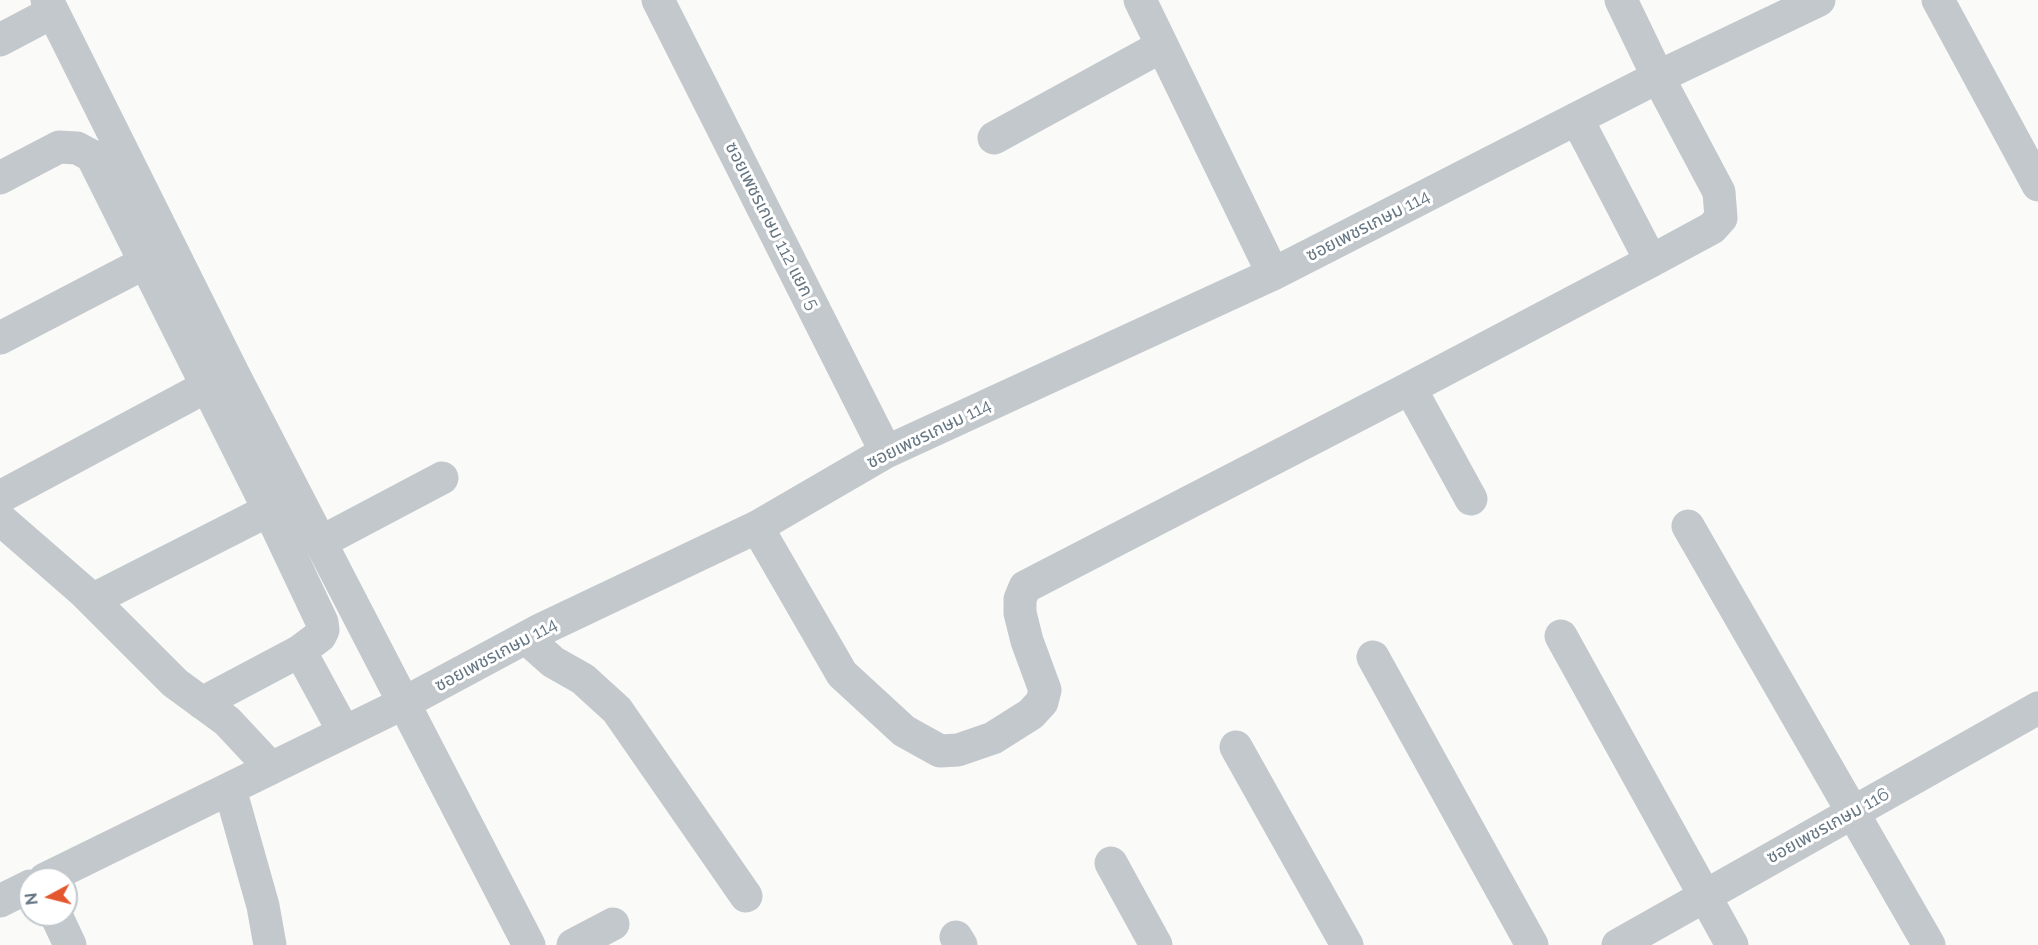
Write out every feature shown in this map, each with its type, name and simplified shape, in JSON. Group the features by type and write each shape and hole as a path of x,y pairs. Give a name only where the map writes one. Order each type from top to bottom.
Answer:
{"street":[{"name":"ซอยเพชรเกษม 112 แยก 5","path":"658,0 886,452"},
{"path":"1140,0 1272,274"},
{"path":"757,527 842,674 904,731 940,751 958,750 993,738 1031,714 1042,702 1045,690 1027,641 1020,613 1020,599 1025,587 1652,261 1712,228 1721,219 1719,192 1658,77 1621,0"},
{"name":"ซอยเพชรเกษม 114","path":"70,867 404,704 526,638 757,527 886,452 1272,274 1658,77 1819,0"},
{"path":"1938,0 2038,185"},
{"path":"0,40 50,6 220,380 269,510 322,622 323,630 320,636 300,651 202,703"},
{"path":"994,138 1162,46"},
{"path":"1577,119 1652,261"},
{"path":"0,178 59,147 77,148 93,156 146,262 321,542 529,945"},
{"path":"0,338 146,262"},
{"path":"0,497 220,380"},
{"path":"1410,388 1471,499"},
{"path":"321,542 441,478"},
{"path":"92,600 269,510"},
{"path":"0,519 92,600 175,683 227,721 271,768"},
{"path":"1688,526 1929,945"},
{"path":"1561,636 1732,945"},
{"path":"526,638 553,662 583,679 617,710 746,896"},
{"path":"300,651 344,732"},
{"path":"1373,657 1532,945"},
{"name":"ซอยเพชรเกษม 116","path":"1618,945 2038,708"},
{"path":"1236,747 1347,945"},
{"path":"230,789 263,906 270,945"},
{"path":"1111,863 1156,945"},
{"path":"0,901 18,892"},
{"path":"573,945 613,924"},
{"path":"62,927 70,945"}]}
